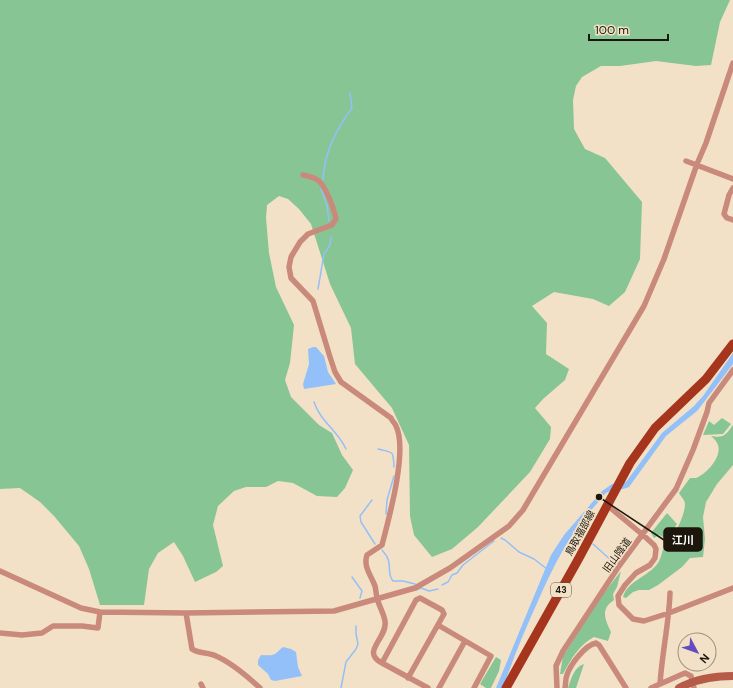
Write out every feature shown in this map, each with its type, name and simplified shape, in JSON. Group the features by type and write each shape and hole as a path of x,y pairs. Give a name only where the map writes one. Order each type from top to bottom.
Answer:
{"main road":[{"name":"鳥取福部線","path":"506,688 608,506 630,463 655,428 706,379 733,344"}],"street":[{"path":"0,571 81,608 100,612 186,613 334,611 415,588 450,568 509,526 523,510 639,317 664,259 733,64"},
{"path":"686,161 733,179"},
{"path":"303,176 317,179 322,185 336,219 332,225 308,234 300,242 291,257 289,267 290,278 313,301 335,372 341,382 390,418 396,426 398,435 400,450 397,476 382,545 367,555 364,562 375,586 377,599 386,622 385,632 373,648 373,653 376,660 428,688"},
{"path":"733,188 729,195 724,214 727,218 733,220"},
{"name":"旧山陰道","path":"557,688 556,666 563,651 615,572 676,489 693,450 709,403 733,370"},
{"path":"608,506 654,545 656,550 655,558 650,565 636,573 624,585 618,596 620,605 632,619 644,621 733,588"},
{"path":"660,684 669,613 670,592"},
{"path":"382,663 416,600 420,598 442,610 444,614 408,678"},
{"path":"0,632 22,635 42,633 53,626 82,626 98,628 100,612"},
{"path":"186,613 192,649 197,652 210,654 221,658 248,677 260,688"},
{"path":"438,625 491,656 474,688"},
{"path":"439,688 465,641"},
{"path":"565,688 566,677 570,668 591,644 596,643 626,688"},
{"path":"651,688 685,673 691,676 693,684"},
{"path":"679,688 720,676 733,676"}],"green space":[{"path":"0,0 730,0 720,22 711,65 696,66 656,61 620,66 601,66 582,77 576,86 573,100 574,129 585,149 605,158 642,202 640,259 625,292 609,306 593,299 554,292 532,306 547,323 546,354 569,369 565,380 535,408 551,427 550,439 530,472 478,527 452,549 432,557 414,535 410,516 409,445 392,408 355,364 351,328 330,284 311,224 299,209 288,199 279,196 267,205 266,218 269,253 276,287 294,325 290,363 285,380 291,397 319,425 332,433 342,455 353,470 345,488 337,497 317,496 293,483 278,481 266,487 246,487 234,491 218,506 213,525 223,566 216,572 195,582 183,556 174,542 158,553 149,569 144,605 100,605 89,569 79,546 54,516 40,502 20,488 0,489"},
{"path":"722,418 731,424 723,434 703,435 709,421 714,425"},
{"path":"733,425 733,465 717,484 706,502 703,517 705,539 703,557 690,558 682,567 649,590 639,590 633,592 626,598 623,597 629,586 649,572 658,563 665,545 677,529 685,508 684,500 679,493 690,478 696,478 705,473 713,464 719,448 716,441 711,436 719,437 724,435"},
{"path":"667,513 677,524 667,539 659,535 654,538 651,533"},
{"path":"621,571 617,587 613,594 614,600 605,611 607,623 611,632 608,641 594,637 589,640 576,653 563,674 560,674 563,656 600,598"},
{"path":"496,657 501,660 499,671 491,688 486,688 480,684"},
{"path":"584,664 576,688 568,688 575,671"}],"water":[{"path":"316,347 324,356 328,372 336,384 304,389 303,384 309,364 308,349"},
{"path":"733,353 733,364 697,411 666,436 629,487 606,493 577,528 562,551 544,588 520,642 505,683 502,688 496,688 551,555 564,535 602,491 612,484 626,482 662,433 694,406 703,396"},
{"path":"283,647 296,652 298,667 302,676 275,681 271,680 268,674 258,665 258,660 261,655 273,655"}],"waterway":[{"path":"323,180 325,164 333,140 352,108 350,93"},
{"path":"321,189 327,205 329,221"},
{"path":"318,289 324,254 330,245 331,237"},
{"path":"314,402 320,415 343,443 346,449"},
{"path":"378,449 392,453 394,467"},
{"path":"386,514 387,500 394,476"},
{"path":"372,500 360,516 361,522 375,544"},
{"path":"578,533 585,538"},
{"path":"501,538 519,552 534,559 547,569"},
{"path":"442,585 448,582 452,575 457,573 463,565 494,541"},
{"path":"593,544 613,562 626,542"},
{"path":"382,550 388,559 390,574 393,581 403,581 415,584"},
{"path":"352,577 362,591 360,598"},
{"path":"416,590 421,588 429,591 438,589"},
{"path":"341,688 346,662 358,644 356,626"}],"place":[{"name":"江川","path":"599,497"}]}
